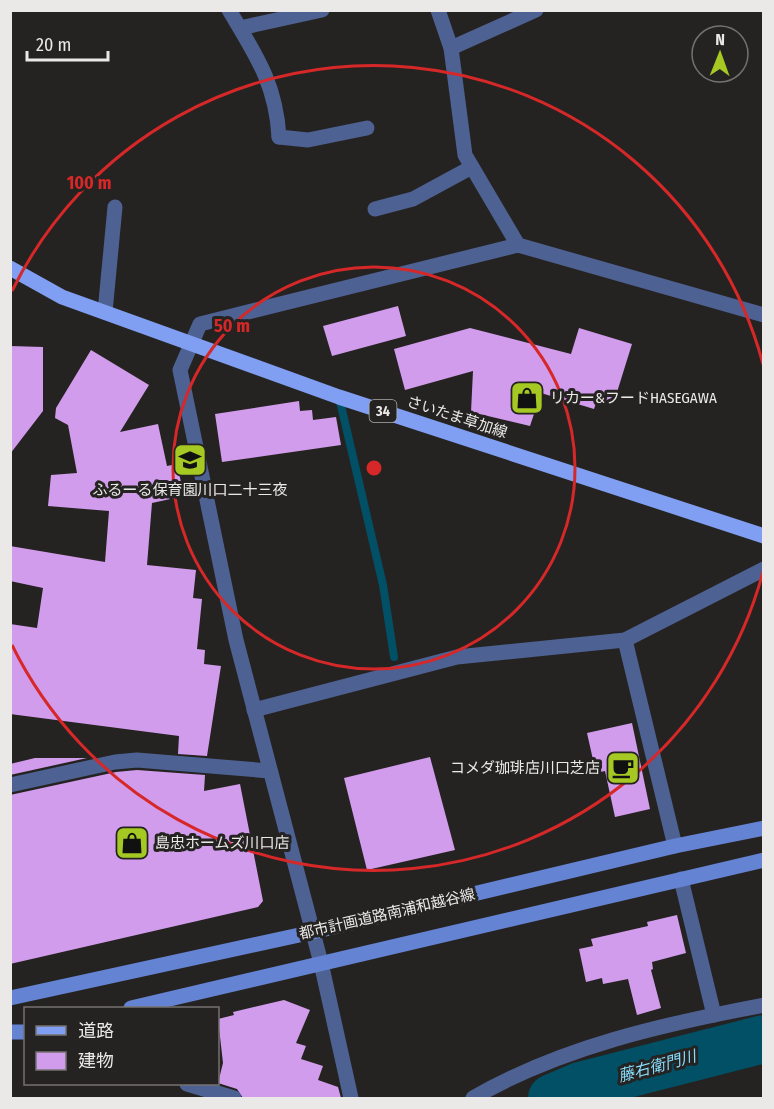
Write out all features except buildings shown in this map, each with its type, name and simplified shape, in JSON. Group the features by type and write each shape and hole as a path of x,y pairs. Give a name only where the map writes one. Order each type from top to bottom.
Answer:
{"main road":[{"name":"さいたま草加線","path":"10,268 62,297 339,396 764,536"}],"street":[{"path":"229,10 267,78 277,106 279,137 308,140 367,128"},
{"path":"240,28 322,10"},
{"path":"438,10 451,48 465,155 518,245"},
{"path":"451,48 536,10"},
{"path":"375,209 413,199 472,166"},
{"path":"105,312 115,207"},
{"path":"351,1098 321,963 236,640 180,370 200,324 518,245 764,315"},
{"path":"254,710 457,657 625,640 764,569"},
{"path":"625,640 675,846"},
{"path":"10,785 116,762 147,761 270,771"},
{"name":"都市計画道路南浦和越谷線","path":"10,998 313,932 675,846 764,828"},
{"path":"134,1007 764,860"},
{"path":"681,879 714,1015"},
{"path":"472,1098 552,1060 621,1038 764,1005"},
{"path":"193,1085 234,1098"}],"waterway":[{"path":"339,397 383,585 394,657"},
{"name":"藤右衛門川","path":"552,1098 580,1086 764,1039"}],"place":[{"name":"リカー&フードHASEGAWA","path":"527,398"},
{"name":"ふるーる保育園川口二十三夜","path":"190,460"},
{"name":"コメダ珈琲店川口芝店","path":"623,768"},
{"name":"島忠ホームズ川口店","path":"132,843"}]}
